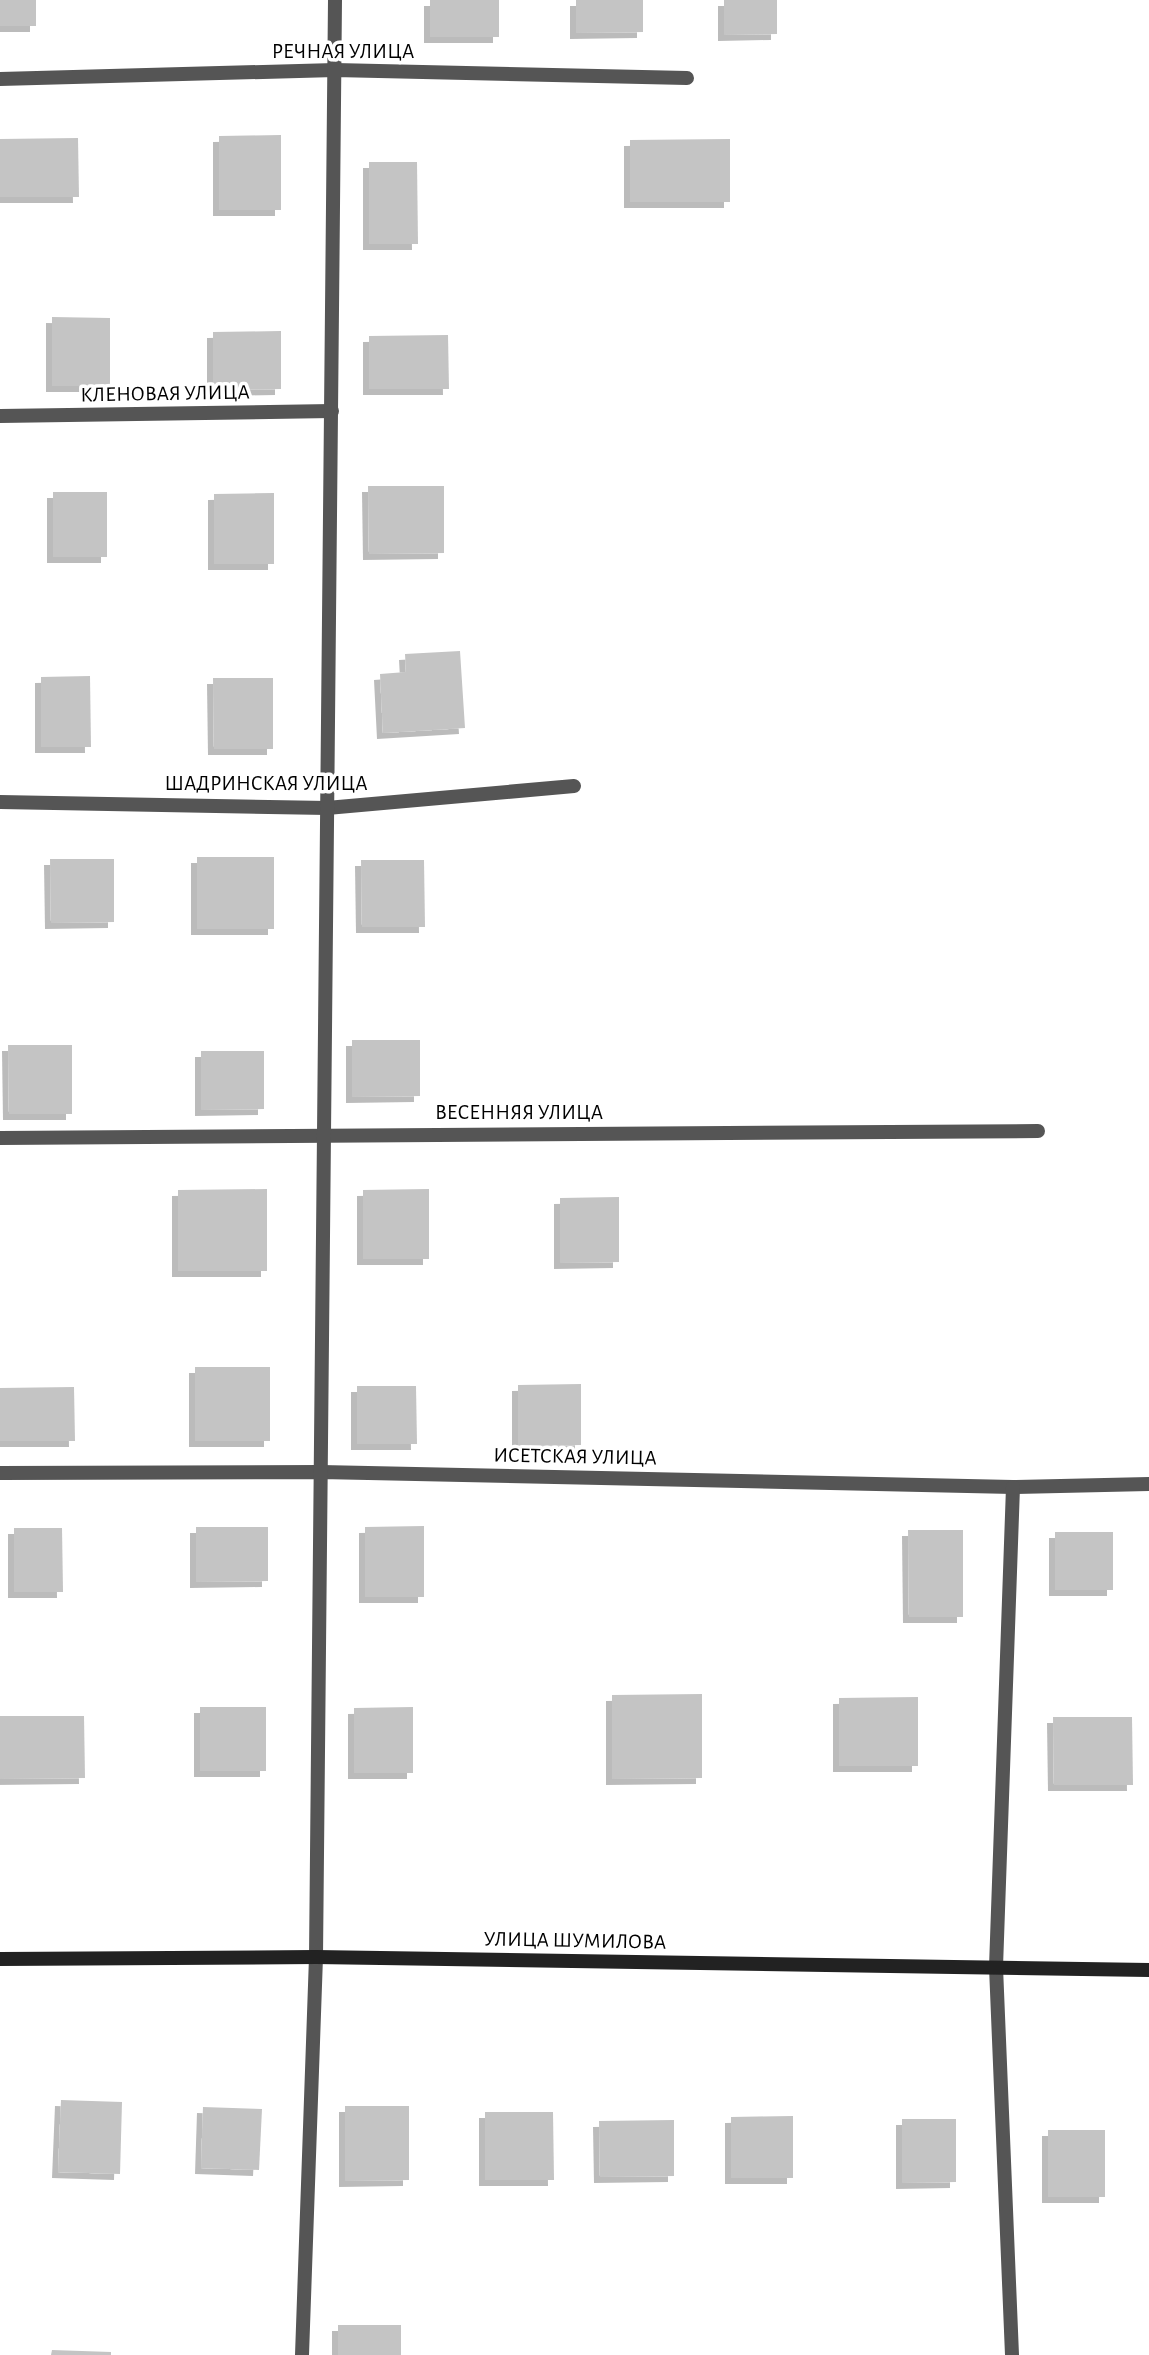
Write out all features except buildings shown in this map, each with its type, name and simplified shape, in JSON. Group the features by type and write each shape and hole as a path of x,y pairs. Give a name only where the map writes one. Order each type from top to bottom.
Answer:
{"street":[{"path":"302,2355 316,1957 335,0"},
{"name":"РЕЧНАЯ УЛИЦА","path":"0,79 335,70 687,78"},
{"name":"КЛЕНОВАЯ УЛИЦА","path":"0,416 332,411"},
{"name":"ШАДРИНСКАЯ УЛИЦА","path":"0,802 327,808 574,786"},
{"name":"ВЕСЕННЯЯ УЛИЦА","path":"0,1138 324,1133 1038,1131"},
{"name":"ИСЕТСКАЯ УЛИЦА","path":"0,1473 321,1472 1013,1487 1149,1485"},
{"path":"1012,2355 996,1967 1013,1487"},
{"name":"УЛИЦА ШУМИЛОВА","path":"0,1959 316,1957 1149,1969"}]}
